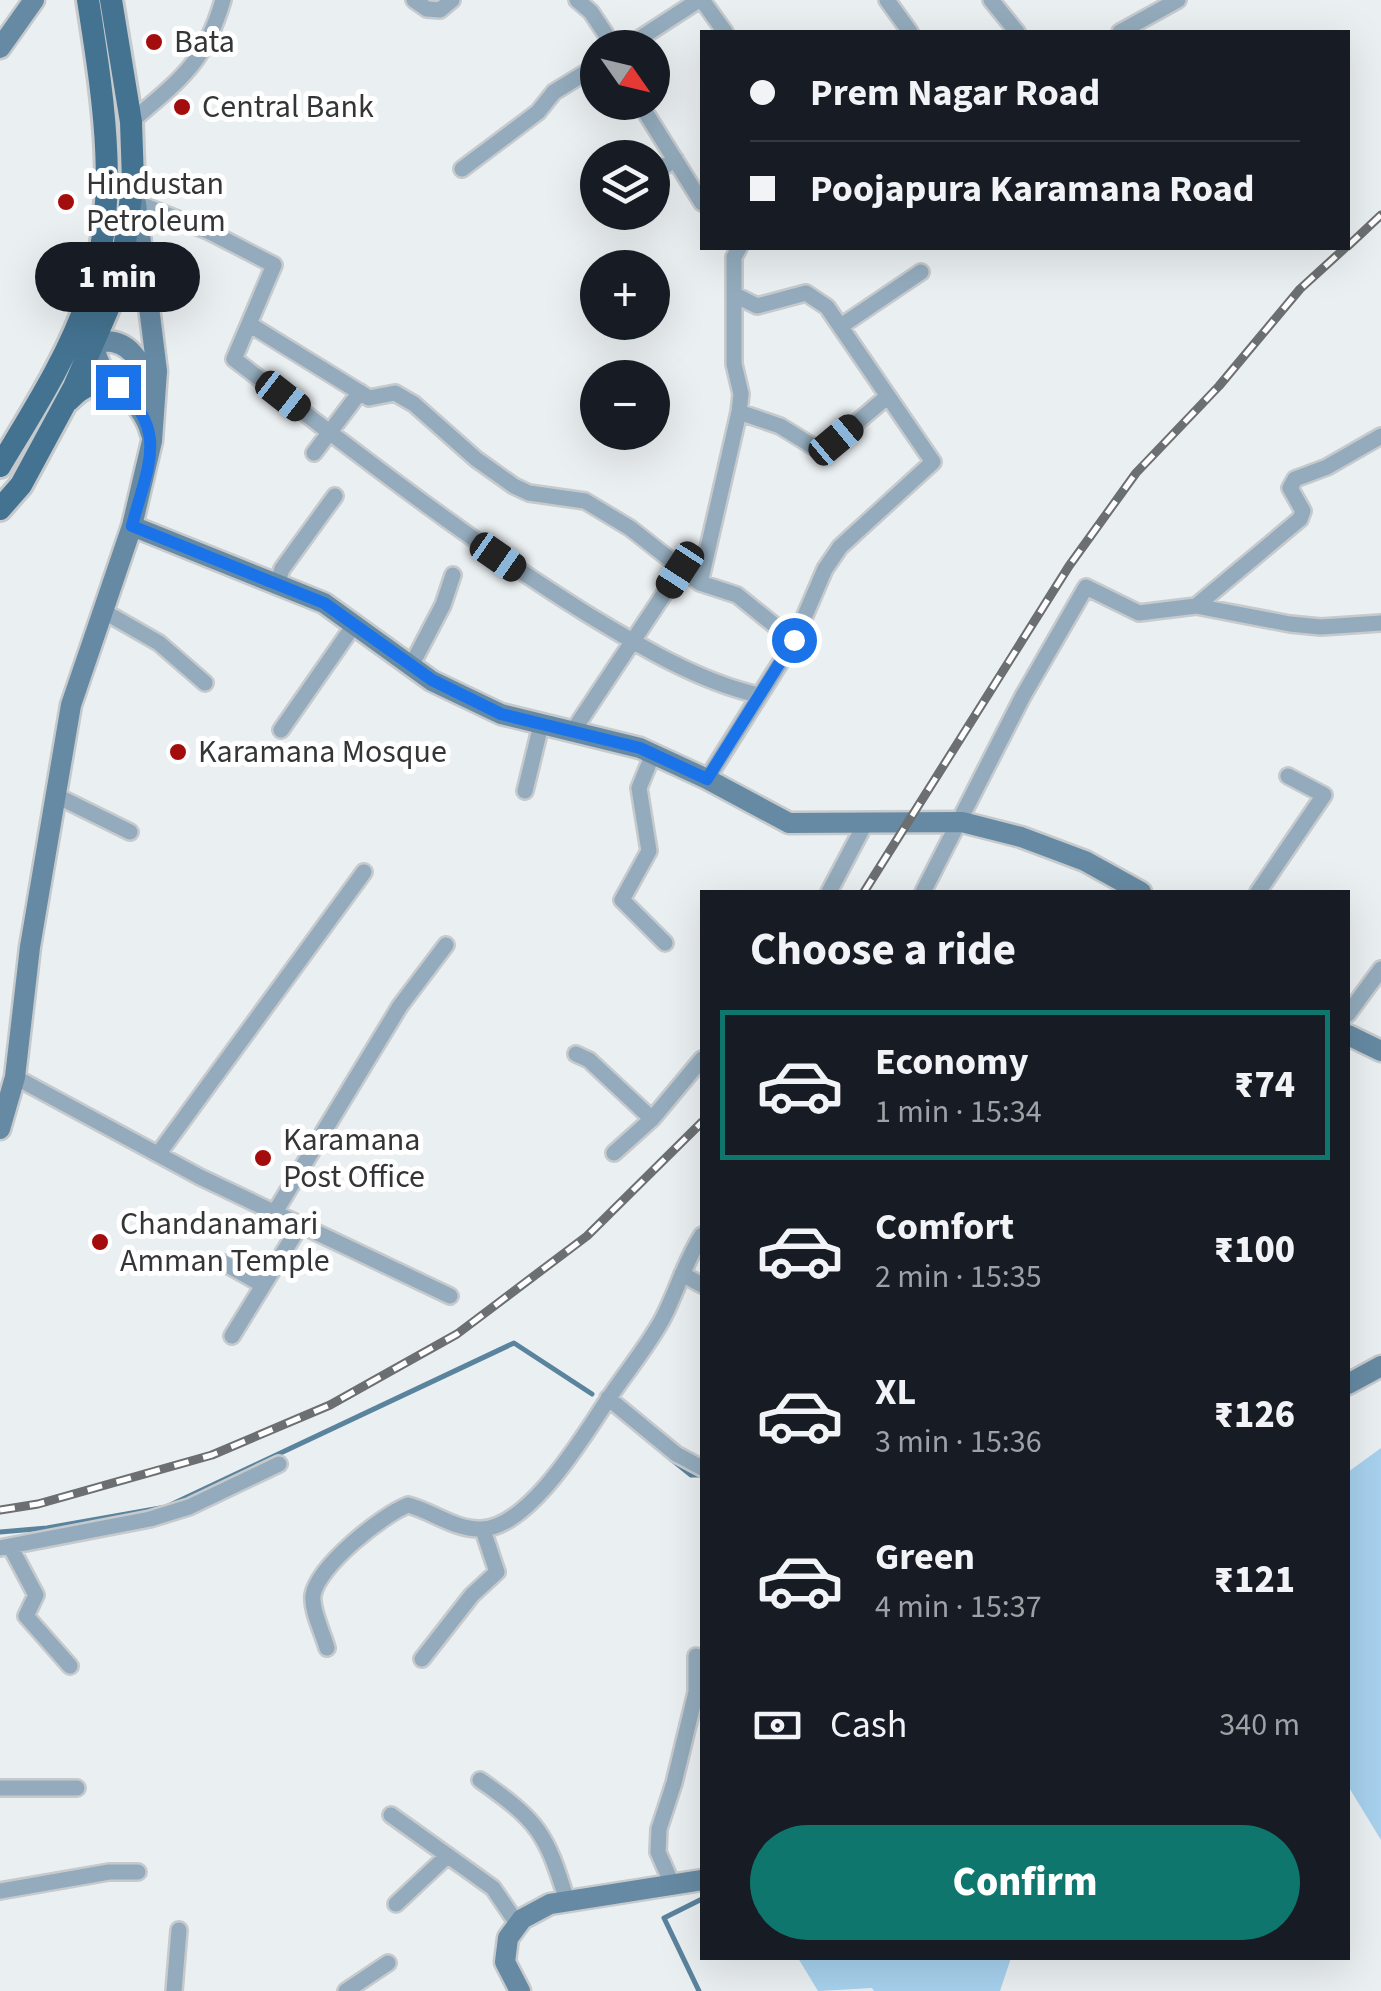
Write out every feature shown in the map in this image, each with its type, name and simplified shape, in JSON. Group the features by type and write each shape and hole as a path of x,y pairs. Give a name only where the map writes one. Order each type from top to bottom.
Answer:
{"main road":[{"path":"0,509 21,485 65,404 84,339 100,251 108,197 98,68 88,0"},
{"path":"0,466 120,281 134,192 131,122 111,0"},
{"path":"65,404 79,390 94,383 118,387"}],"street":[{"path":"0,48 34,0"},
{"path":"131,122 195,66 214,29 223,0"},
{"path":"414,0 427,9 440,10 452,0"},
{"path":"577,0 592,12 604,30"},
{"path":"653,30 700,0 723,30"},
{"path":"886,0 908,30"},
{"path":"991,0 1015,30"},
{"path":"1124,30 1176,1"},
{"path":"462,168 538,112 554,92 580,76"},
{"path":"650,120 700,200"},
{"path":"670,162 675,159"},
{"path":"134,192 274,265 234,358 514,568 634,643 728,688 758,695"},
{"path":"0,1129 14,1077 30,946 70,705 132,526 152,441 157,371 134,192"},
{"path":"700,583 739,412 734,364 734,251"},
{"path":"841,326 921,272"},
{"path":"707,779 794,640 840,547 933,462 827,307 806,293 757,306 736,295"},
{"path":"249,324 370,398 396,393 414,404 476,459 514,486 529,492 586,500 630,528 680,570 700,583 737,595 794,640"},
{"path":"84,339 98,366 146,416 152,441"},
{"path":"84,339 117,341 137,357 156,412"},
{"path":"314,453 360,392"},
{"path":"739,412 780,426 818,450 836,440 888,396"},
{"path":"1196,606 1300,519 1303,511 1290,488 1295,479 1327,467 1381,436"},
{"path":"277,584 282,569 335,496"},
{"path":"132,526 324,603 432,680 501,714 653,754 790,823 962,822 1020,837 1085,861 1137,890"},
{"path":"573,731 680,570"},
{"path":"411,666 443,605 453,575"},
{"path":"924,890 1023,696 1086,587 1140,613 1196,606 1290,624 1381,623"},
{"path":"103,611 158,643 205,682"},
{"path":"281,730 354,624"},
{"path":"525,791 540,725"},
{"path":"653,754 639,788 650,851 622,900 665,943"},
{"path":"1259,890 1324,795 1288,776"},
{"path":"55,796 130,832"},
{"path":"830,890 866,822"},
{"path":"159,1153 364,872"},
{"path":"275,1212 400,1006 446,945"},
{"path":"1350,1011 1381,969"},
{"path":"1350,1041 1381,1051"},
{"path":"576,1054 589,1060 652,1119"},
{"path":"614,1153 652,1119 700,1061"},
{"path":"14,1077 200,1177 450,1296"},
{"path":"232,1336 300,1224"},
{"path":"327,1648 312,1598 317,1583 340,1556 395,1510 408,1505 459,1526 483,1530 508,1520 531,1500 574,1452 642,1354 700,1240"},
{"path":"224,1263 263,1285"},
{"path":"682,1274 700,1284"},
{"path":"1350,1383 1381,1366"},
{"path":"608,1398 676,1454 700,1467"},
{"path":"70,1666 26,1616 36,1595 5,1548 150,1520 190,1507 279,1464"},
{"path":"422,1660 472,1595 497,1572 483,1530"},
{"path":"672,1884 658,1852 659,1829 696,1692 696,1656"},
{"path":"480,1780 532,1820 557,1866 567,1901"},
{"path":"0,1788 76,1788"},
{"path":"391,1815 493,1888 518,1925"},
{"path":"396,1904 446,1857"},
{"path":"0,1891 109,1872 138,1872"},
{"path":"520,1991 505,1962 508,1938 518,1925 550,1904 700,1880"},
{"path":"174,1991 179,1930"},
{"path":"346,1991 388,1963"}],"shaded area":[{"path":"1381,1448 1381,1840 1350,1789 1350,1471"},
{"path":"799,1960 1010,1960 1000,1991 818,1991"}],"waterway":[{"path":"0,1532 47,1528 166,1507 514,1343 592,1394"},
{"path":"671,1459 691,1475 700,1475"},
{"path":"699,1991 664,1918 700,1900"}],"railway":[{"path":"1350,244 1381,215"},
{"path":"865,890 1069,566 1136,473 1219,386 1300,289 1343,250"},
{"path":"0,1510 38,1504 212,1455 330,1405 457,1334 587,1236 700,1124"}],"place":[{"name":"Bata","path":"154,42"},
{"name":"Central Bank","path":"182,107"},
{"name":"Hindustan Petroleum","path":"66,202"},
{"name":"Karamana Mosque","path":"178,752"},
{"name":"Karamana Post Office","path":"263,1158"},
{"name":"Chandanamari Amman Temple","path":"100,1242"}],"route":[{"path":"118,387 146,416 152,441 132,526 324,603 432,680 501,714 640,748 707,779 794,640"}]}
